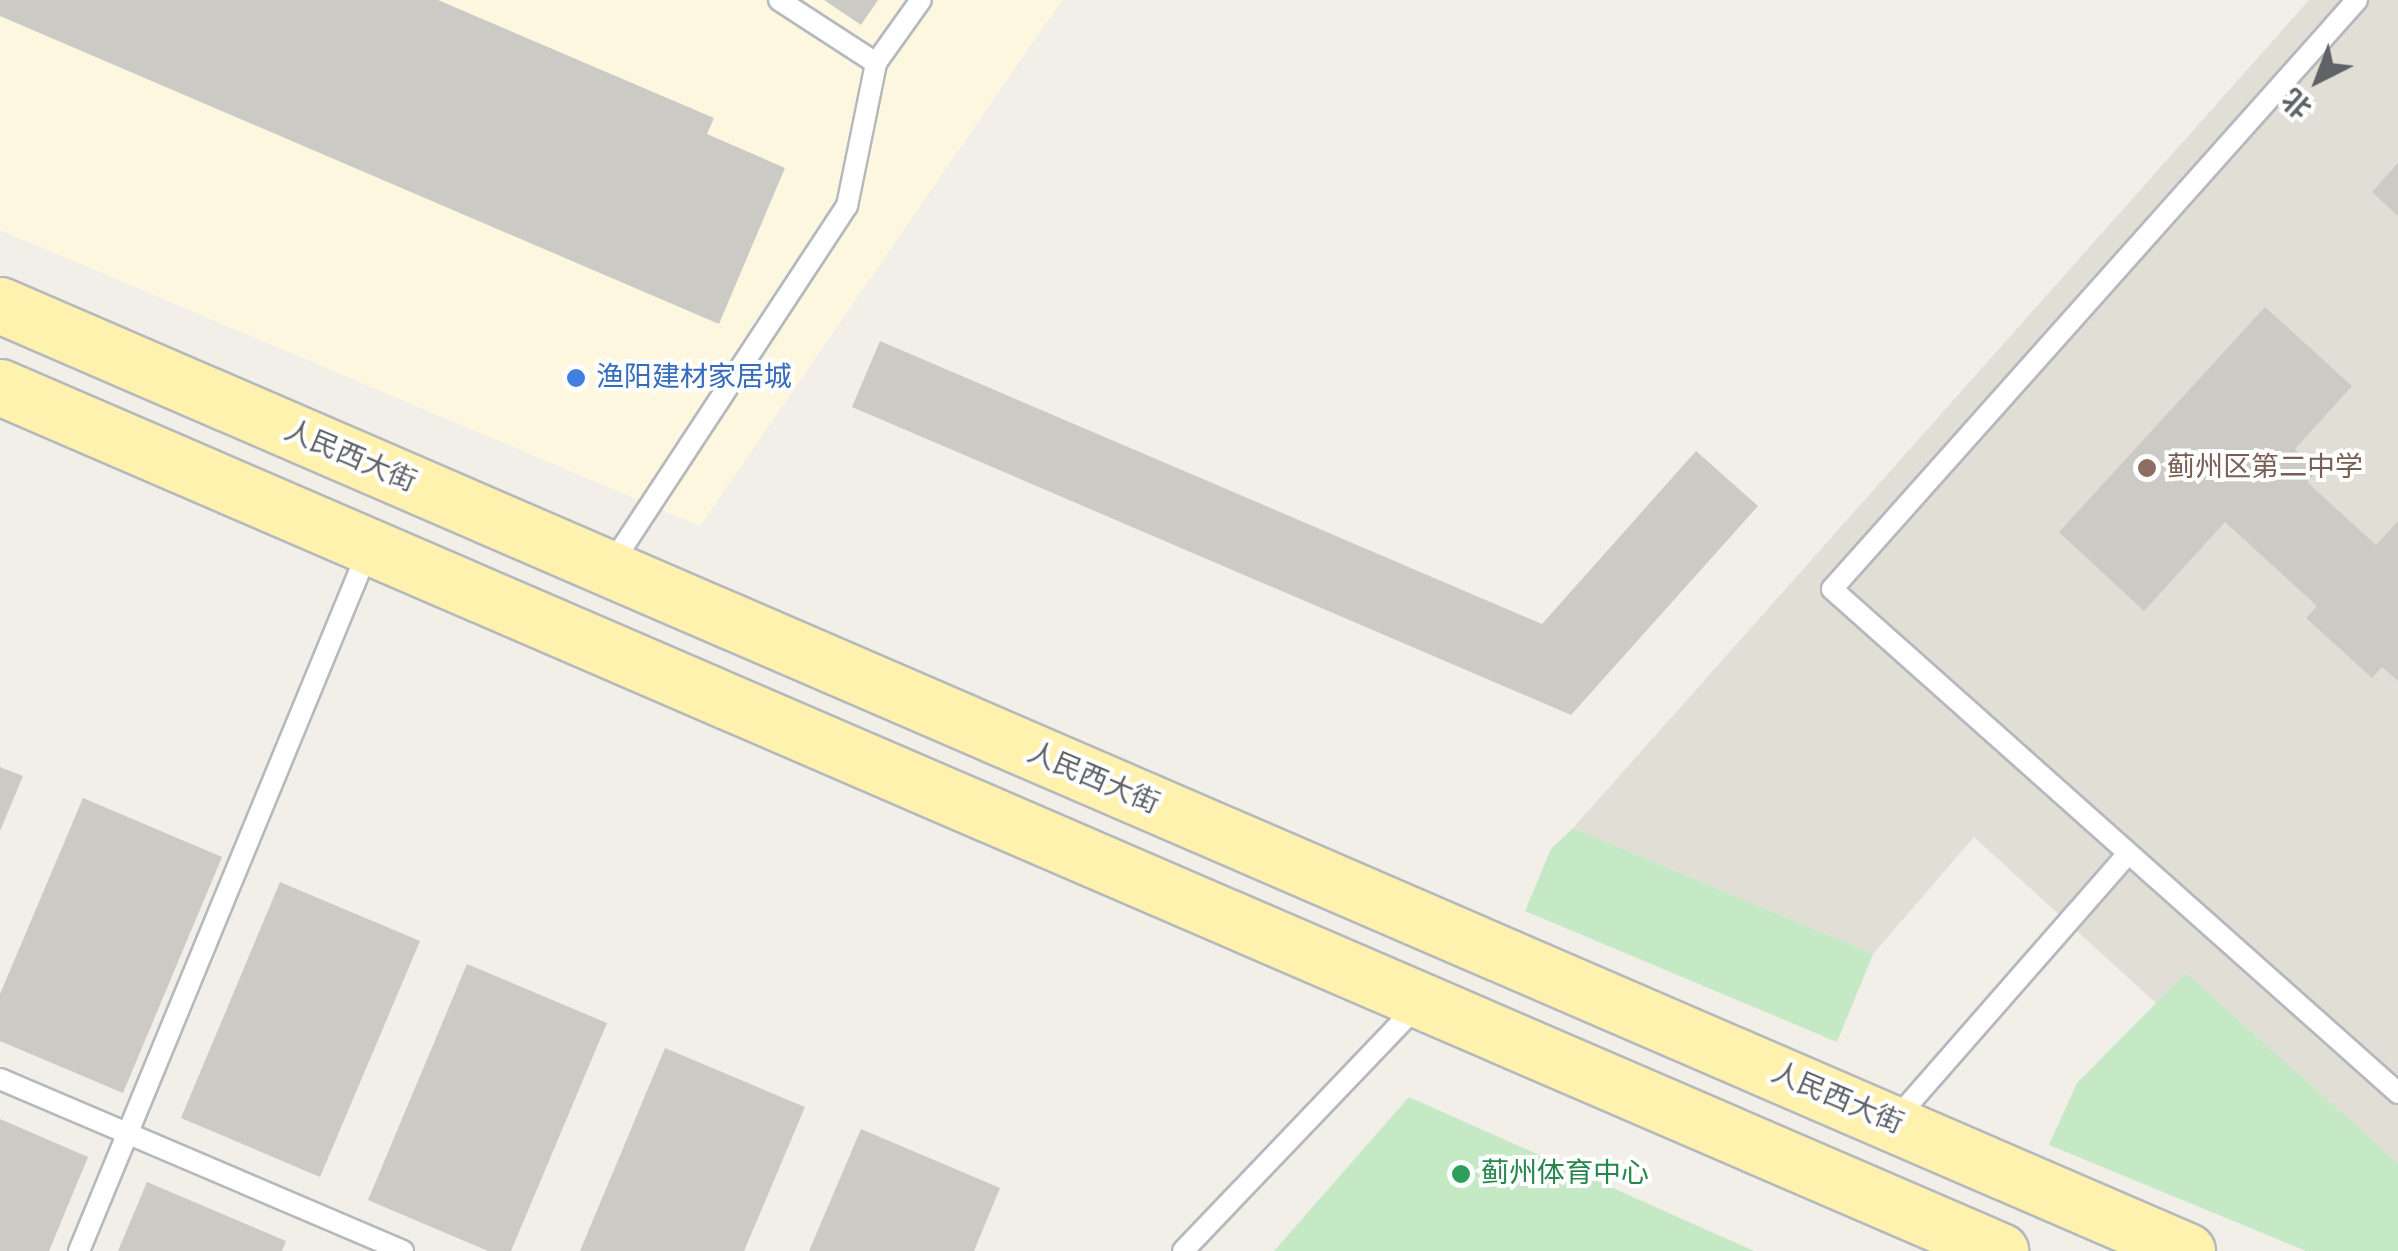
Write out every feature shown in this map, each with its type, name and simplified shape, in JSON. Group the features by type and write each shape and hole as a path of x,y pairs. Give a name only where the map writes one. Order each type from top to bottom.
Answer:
{"main road":[{"name":"人民西大街","path":"0,305 2187,1251"},
{"path":"0,387 2000,1251"}],"lane":[{"path":"778,0 876,63"},
{"path":"608,569 847,206 876,63 921,0"},
{"path":"2356,0 1832,589 2398,1092"},
{"path":"78,1251 370,548"},
{"path":"1893,1123 2127,855"},
{"path":"1183,1251 1424,999"},
{"path":"0,1079 403,1251"}],"shaded area":[{"name":"渔阳建材家居城","path":"0,0 1062,0 700,526 0,230"},
{"name":"蓟州区第二中学","path":"2309,0 2398,0 2398,1163 2187,974 2157,1004 1974,837 1873,954 1573,828"}],"green space":[{"path":"1573,828 1873,954 1837,1042 1525,911 1551,849"},
{"path":"2186,973 2398,1163 2398,1251 2306,1251 2049,1145 2077,1083"},
{"name":"蓟州体育中心","path":"1409,1097 1754,1251 1274,1251"}],"building":[{"path":"0,0 438,0 714,118 707,134 785,168 719,324 0,16"},
{"path":"824,0 878,0 861,25"},
{"path":"2398,163 2398,216 2372,192"},
{"path":"2265,307 2352,386 2295,449 2317,471 2307,482 2376,545 2398,521 2398,681 2382,667 2372,678 2306,618 2317,606 2225,522 2144,611 2059,532"},
{"path":"880,341 1542,624 1696,451 1758,506 1571,715 852,407"},
{"path":"0,767 23,776 0,831"},
{"path":"83,798 222,857 123,1093 0,1041 0,994"},
{"path":"280,882 420,941 320,1177 181,1118"},
{"path":"467,964 607,1023 511,1251 488,1251 368,1200"},
{"path":"665,1048 805,1107 744,1251 580,1251"},
{"path":"0,1119 88,1157 49,1251 0,1251"},
{"path":"861,1129 1000,1188 974,1251 809,1251"},
{"path":"147,1182 286,1241 282,1251 118,1251"}],"place":[{"name":"渔阳建材家居城","path":"576,378"},
{"name":"蓟州区第二中学","path":"2147,468"},
{"name":"蓟州体育中心","path":"1461,1174"}]}
